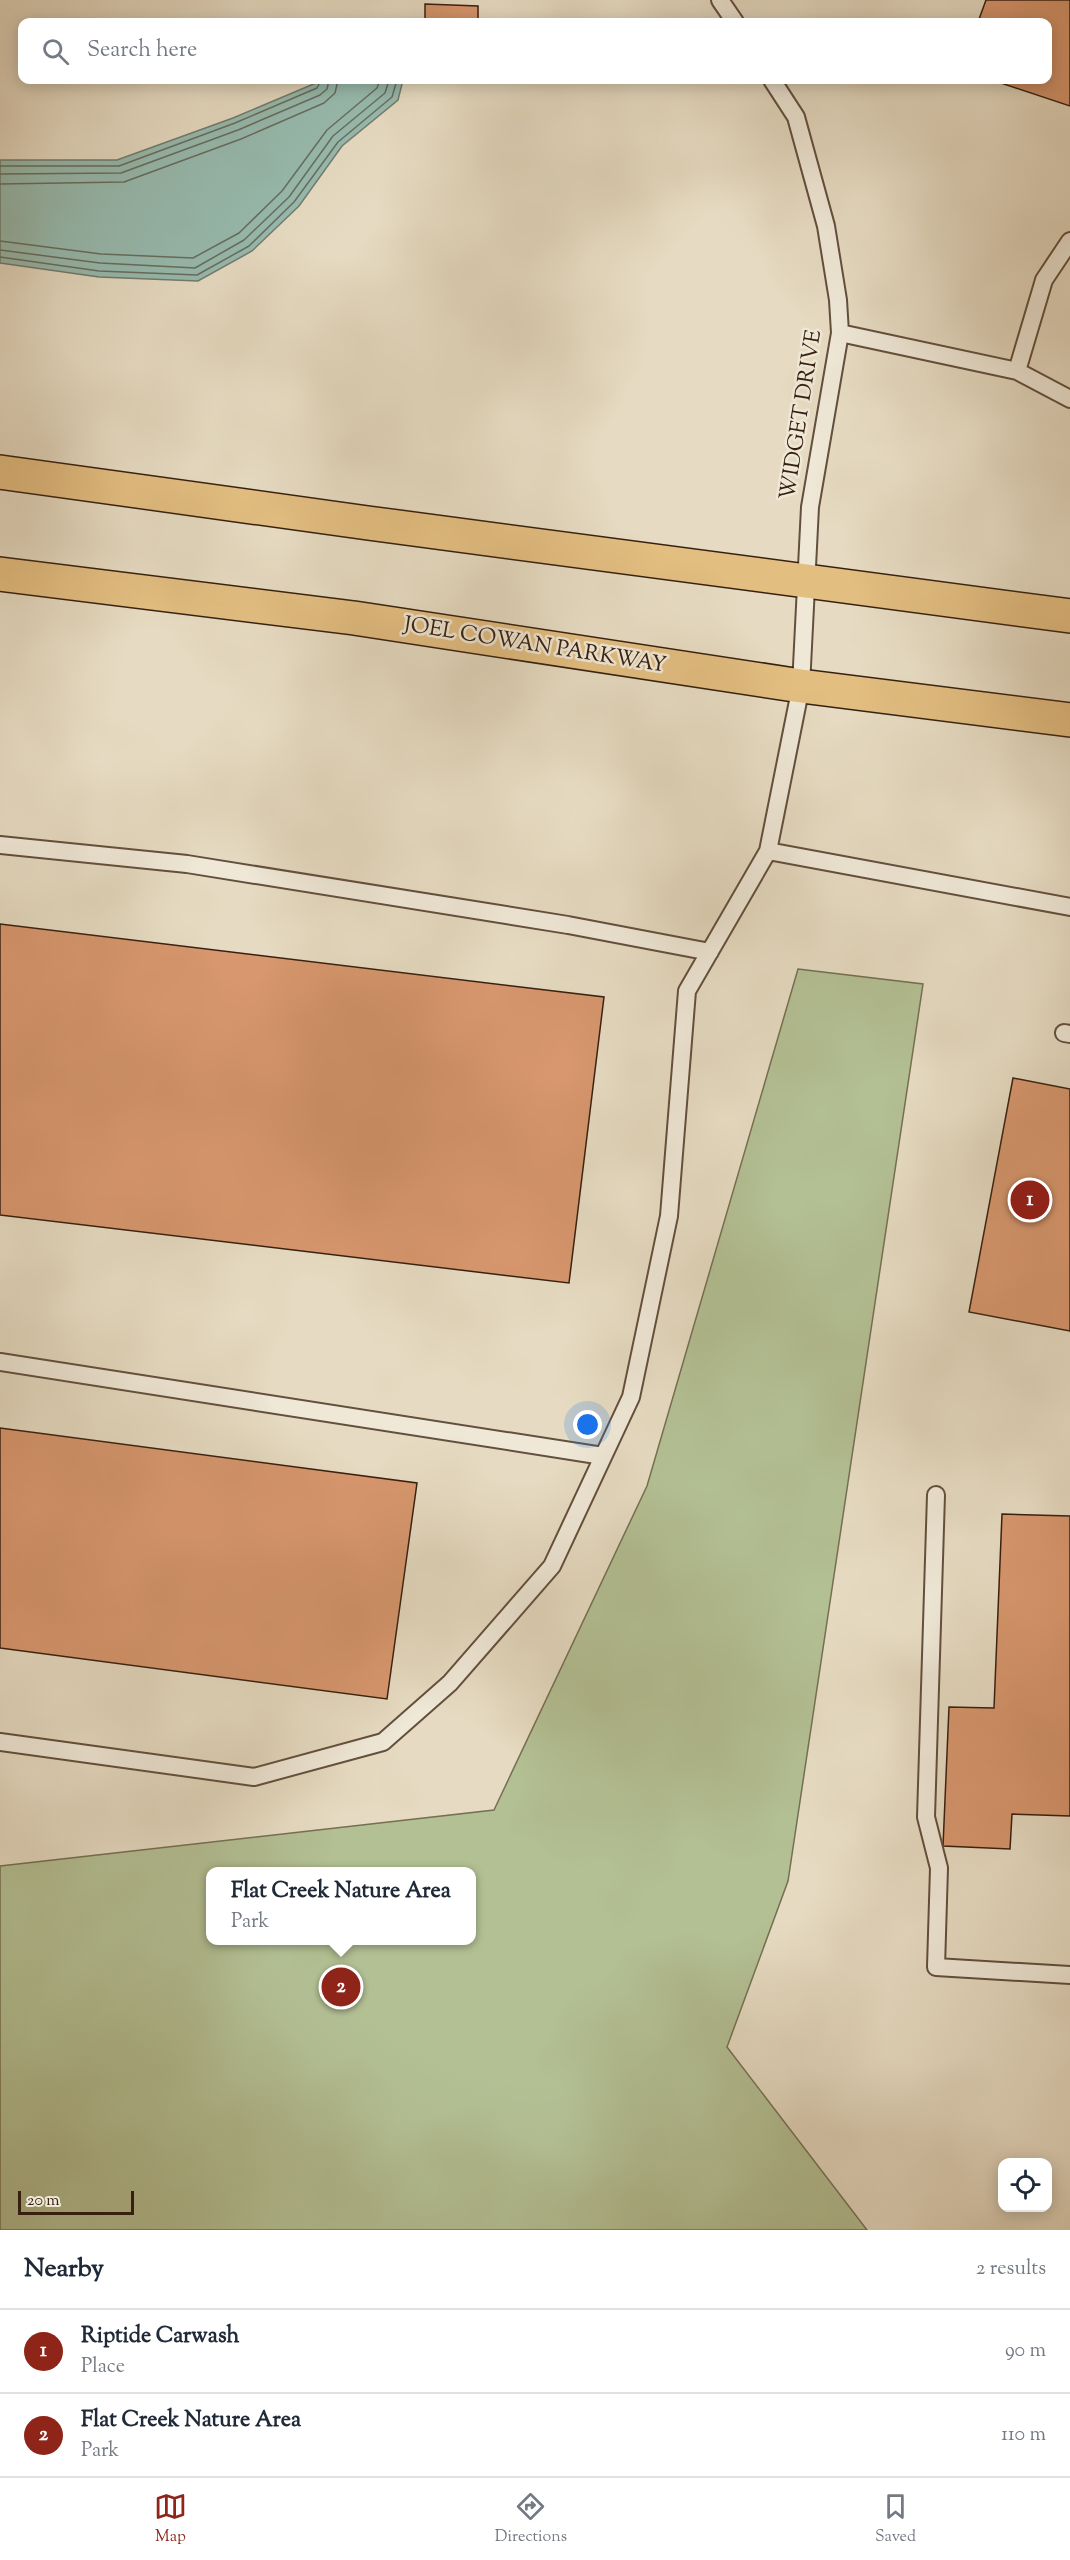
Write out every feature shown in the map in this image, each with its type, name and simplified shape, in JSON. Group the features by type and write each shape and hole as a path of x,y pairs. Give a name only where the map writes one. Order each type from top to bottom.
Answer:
{"main road":[{"path":"0,472 1070,616"},
{"name":"JOEL COWAN PARKWAY","path":"0,574 354,618 801,686 1070,720"}],"lane":[{"path":"724,1 733,18"},
{"name":"WIDGET DRIVE","path":"0,1742 254,1777 382,1742 450,1683 552,1566 631,1397 669,1216 687,992 768,852 801,686 810,507 840,333 838,300 826,226 796,117 775,84"},
{"path":"1017,371 1044,280 1070,241"},
{"path":"840,333 1017,371 1070,399"},
{"path":"0,845 187,864 568,925 710,952"},
{"path":"768,852 1070,907"},
{"path":"0,1362 603,1456"},
{"path":"936,1496 926,1817 939,1868 936,1967 1070,1975"}],"green space":[{"path":"798,969 923,984 788,1881 727,2047 867,2230 0,2230 0,1866 494,1810 647,1486"}],"water":[{"path":"314,84 402,84 398,100 342,146 299,206 252,251 198,281 99,277 0,263 0,160 117,160 233,118"}],"building":[{"path":"986,0 1070,0 1070,106 1004,84 1052,84 1052,18 979,18"},
{"path":"425,4 478,6 478,18 425,18"},
{"path":"0,924 604,997 569,1283 0,1215"},
{"path":"1013,1078 1070,1089 1070,1331 969,1312"},
{"path":"0,1428 417,1483 387,1699 0,1648"},
{"path":"1002,1514 1070,1516 1070,1816 1012,1814 1010,1849 943,1846 949,1707 994,1708"}],"place":[{"name":"Riptide Carwash","path":"1030,1200"},
{"name":"Flat Creek Nature Area","path":"341,1987"}]}
